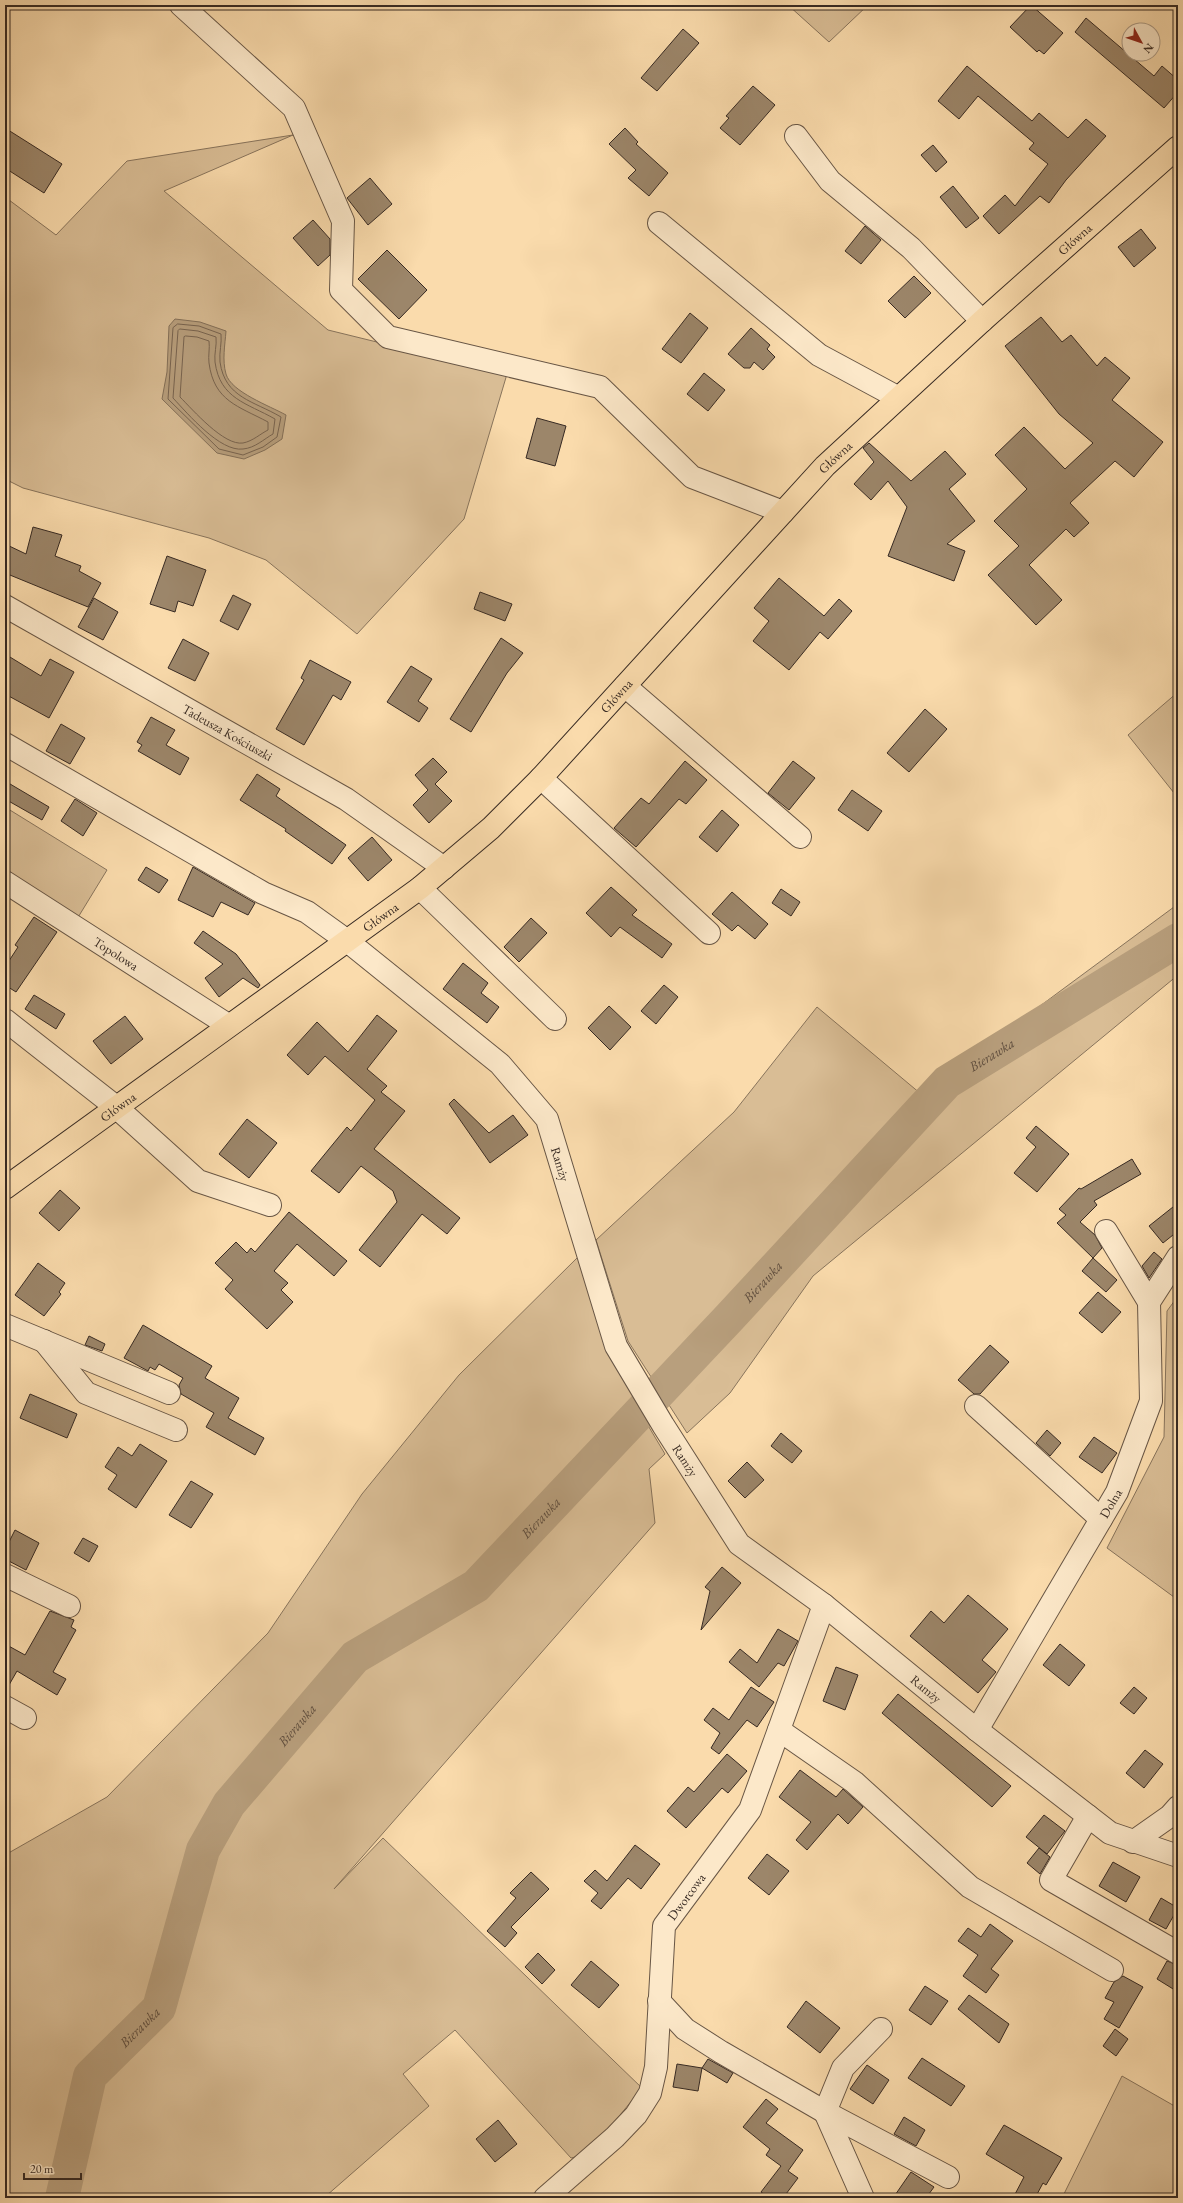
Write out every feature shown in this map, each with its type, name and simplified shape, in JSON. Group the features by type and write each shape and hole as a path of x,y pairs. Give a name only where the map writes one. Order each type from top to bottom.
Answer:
{"main road":[{"name":"Główna","path":"5,1188 228,1025 420,888 491,828 541,778 825,466 982,321 1178,147"}],"street":[{"path":"181,5 294,108 343,221 342,290 388,337 600,387 692,477 783,512"},
{"path":"796,136 830,182 911,248 982,321"},
{"path":"659,223 819,355 898,397"},
{"name":"Tadeusza Kościuszki","path":"5,606 346,799 444,868"},
{"path":"625,686 800,837"},
{"name":"Ramży","path":"5,744 263,893 307,912 346,940 500,1064 548,1119 616,1346 663,1425 740,1544 824,1605 977,1730 1110,1833 1178,1856"},
{"path":"541,778 709,933"},
{"name":"Topolowa","path":"5,882 228,1025"},
{"path":"420,888 555,1019"},
{"path":"5,1020 116,1107 198,1181 270,1205"},
{"path":"1106,1231 1149,1302 1178,1258"},
{"name":"Dolna","path":"977,1730 1117,1492 1151,1401 1149,1302"},
{"path":"5,1325 169,1393"},
{"path":"44,1341 86,1393 176,1430"},
{"path":"976,1406 1101,1519"},
{"path":"5,1575 69,1606"},
{"name":"Dworcowa","path":"559,2190 636,2115 650,2093 656,2067 664,1926 750,1810 824,1605"},
{"path":"5,1707 25,1718"},
{"path":"779,1730 854,1782 970,1887 1112,1970"},
{"path":"1133,1842 1170,1816 1178,1807"},
{"path":"1088,1816 1051,1880 1178,1953"},
{"path":"659,2000 685,2029 720,2052 825,2112 948,2177"},
{"path":"863,2198 825,2112 843,2068 881,2029"}],"shaded area":[{"path":"788,5 868,5 829,42"},
{"path":"293,135 164,191 328,330 507,374 464,519 357,634 266,560 209,538 23,488 5,479 5,197 56,235 127,161"},
{"path":"1178,692 1178,798 1128,735"},
{"path":"5,807 107,870 77,919 5,873"},
{"path":"1178,904 1178,975 813,1276 730,1393 687,1433 628,1341 596,1240 734,1112 817,1007 921,1094"},
{"path":"579,1256 613,1353 630,1389 641,1407 475,1582 384,1634 346,1660 278,1743 226,1801 203,1842 190,1882 232,1815 358,1665 479,1593 640,1412 665,1454 649,1469 655,1523 334,1889 383,1838 642,2088 616,2120 584,2155 571,2158 455,2030 403,2074 429,2106 326,2196 327,2198 76,2198 77,2195 73,2198 5,2198 5,1855 107,1797 268,1633 362,1494 459,1375"},
{"path":"1178,1296 1178,1600 1107,1548 1164,1437 1167,1311"},
{"path":"1122,2076 1178,2108 1178,2198 1062,2198"}],"water":[{"path":"175,319 200,322 226,331 224,363 229,381 243,393 286,415 282,439 265,450 244,459 217,453 162,399 167,372 169,326"}],"building":[{"path":"1031,5 1063,33 1044,54 1039,50 1037,52 1010,27"},
{"path":"1086,18 1121,48 1121,62 1138,62 1154,76 1162,66 1178,80 1178,92 1164,108 1075,32"},
{"path":"683,29 699,43 657,91 641,78"},
{"path":"967,66 1032,121 1039,113 1068,138 1086,119 1106,136 1066,180 1049,203 1040,196 999,234 983,216 1005,195 1015,206 1048,164 1029,149 1034,143 978,96 959,119 938,101"},
{"path":"753,86 775,105 740,145 720,128 729,118 726,116"},
{"path":"5,128 62,164 44,193 5,168"},
{"path":"625,128 638,142 636,144 668,173 649,196 628,178 636,170 609,144"},
{"path":"933,145 947,162 936,172 921,155"},
{"path":"370,178 392,204 368,225 347,198"},
{"path":"953,186 979,218 966,228 940,197"},
{"path":"313,220 330,239 330,255 318,266 293,238"},
{"path":"865,226 881,240 861,264 845,251"},
{"path":"1141,229 1156,248 1134,267 1118,247"},
{"path":"387,250 427,290 399,319 358,279"},
{"path":"914,276 931,293 905,318 888,301"},
{"path":"690,313 708,328 681,363 662,349"},
{"path":"1041,317 1062,342 1071,335 1097,366 1105,357 1130,378 1112,400 1163,442 1134,477 1115,461 1070,503 1089,523 1074,537 1066,529 1029,565 1062,600 1036,625 988,575 1019,546 994,521 1027,489 995,455 1024,427 1065,469 1093,443 1059,414 1005,346"},
{"path":"751,328 770,345 767,349 775,357 763,370 754,362 750,368 744,368 728,354"},
{"path":"704,373 725,390 708,411 687,394"},
{"path":"537,418 566,426 555,466 526,458"},
{"path":"869,443 911,481 945,451 966,474 949,489 975,521 947,544 965,551 954,581 888,556 907,507 888,481 871,500 854,484 874,462 863,448"},
{"path":"33,527 62,535 55,556 81,566 79,571 101,583 88,607 5,573 5,544 26,554"},
{"path":"167,556 206,570 193,606 178,601 175,612 150,604"},
{"path":"779,578 824,616 839,599 852,611 828,639 820,632 789,670 753,641 769,621 754,608"},
{"path":"480,592 512,604 505,621 474,609"},
{"path":"233,595 251,604 238,630 220,621"},
{"path":"94,598 118,612 103,640 78,627"},
{"path":"501,638 523,653 507,673 471,732 450,719"},
{"path":"183,639 209,653 195,681 168,668"},
{"path":"5,654 41,676 50,659 74,672 49,718 5,694"},
{"path":"310,660 351,682 341,700 333,695 304,745 276,729 304,680 301,678"},
{"path":"411,666 432,679 418,701 428,708 419,722 387,702"},
{"path":"925,709 947,729 909,772 887,753"},
{"path":"151,717 175,730 166,745 189,758 180,775 138,751 142,745 137,742"},
{"path":"61,724 85,738 70,764 46,751"},
{"path":"433,758 447,772 435,784 452,801 429,823 413,805 428,790 415,775"},
{"path":"685,761 707,780 686,804 679,799 636,847 614,828 641,798 649,804"},
{"path":"793,761 815,778 789,810 768,793"},
{"path":"257,774 280,789 276,796 346,845 332,864 285,831 286,829 240,800"},
{"path":"5,781 49,807 42,820 5,799"},
{"path":"852,790 882,811 868,831 838,810"},
{"path":"75,799 97,813 83,836 61,821"},
{"path":"722,810 739,825 717,852 699,837"},
{"path":"372,837 392,860 368,881 348,858"},
{"path":"146,867 168,880 159,893 138,880"},
{"path":"193,867 255,903 248,915 221,902 213,917 178,900"},
{"path":"611,887 637,910 632,915 672,944 662,958 620,927 611,937 586,913"},
{"path":"781,889 800,902 791,916 772,903"},
{"path":"732,892 768,924 755,939 738,925 732,931 712,914"},
{"path":"34,917 57,932 16,992 5,985 5,967 18,947 15,945"},
{"path":"531,918 547,933 519,962 504,947"},
{"path":"203,931 236,954 260,985 258,988 243,978 219,997 205,978 223,964 194,943"},
{"path":"463,963 488,983 481,993 499,1007 487,1023 443,989"},
{"path":"664,985 678,997 656,1024 641,1011"},
{"path":"34,995 65,1014 56,1029 25,1009"},
{"path":"609,1006 631,1027 610,1050 588,1028"},
{"path":"377,1015 397,1031 367,1069 387,1086 381,1092 405,1111 374,1149 460,1218 447,1234 422,1214 380,1267 359,1250 397,1202 393,1191 361,1166 339,1193 311,1171 347,1127 351,1131 375,1100 325,1056 308,1075 287,1055 317,1022 348,1052"},
{"path":"125,1016 143,1039 111,1064 93,1041"},
{"path":"454,1099 489,1133 513,1115 528,1135 490,1163 449,1104"},
{"path":"247,1119 277,1143 249,1178 219,1154"},
{"path":"1036,1126 1069,1154 1037,1192 1014,1173 1036,1147 1026,1138"},
{"path":"1132,1159 1141,1174 1094,1201 1097,1205 1080,1222 1095,1235 1102,1248 1093,1258 1057,1223 1066,1215 1059,1209 1079,1188 1081,1189"},
{"path":"60,1190 80,1208 59,1231 39,1213"},
{"path":"1178,1203 1178,1231 1163,1243 1149,1226"},
{"path":"289,1212 347,1261 334,1276 297,1244 274,1271 288,1283 281,1290 293,1302 267,1329 225,1289 233,1280 215,1263 236,1242 247,1253 251,1248 255,1252"},
{"path":"1154,1252 1162,1259 1149,1278 1142,1266"},
{"path":"1093,1258 1117,1280 1106,1292 1082,1271"},
{"path":"38,1263 65,1283 59,1292 61,1294 44,1316 15,1295"},
{"path":"1098,1292 1121,1312 1102,1333 1079,1313"},
{"path":"143,1325 212,1366 205,1378 239,1398 228,1418 264,1438 255,1455 206,1427 214,1413 181,1394 179,1385 183,1378 159,1364 155,1370 150,1367 148,1371 124,1358"},
{"path":"89,1336 105,1344 102,1351 85,1345"},
{"path":"990,1345 1009,1362 980,1394 974,1394 958,1380"},
{"path":"30,1394 77,1414 67,1438 20,1418"},
{"path":"1047,1430 1061,1443 1050,1456 1036,1443"},
{"path":"781,1433 802,1451 792,1463 771,1446"},
{"path":"1094,1437 1117,1453 1102,1473 1079,1457"},
{"path":"140,1444 167,1461 136,1508 108,1489 117,1475 105,1467 118,1447 132,1456"},
{"path":"747,1462 764,1480 745,1498 728,1481"},
{"path":"191,1481 213,1494 191,1528 169,1515"},
{"path":"15,1530 39,1543 26,1570 5,1559 5,1550"},
{"path":"83,1538 98,1546 89,1562 74,1553"},
{"path":"722,1567 741,1583 701,1630 710,1591 705,1587"},
{"path":"968,1595 1008,1629 982,1660 996,1672 978,1693 910,1636 931,1611 944,1623"},
{"path":"50,1611 74,1620 71,1627 76,1630 53,1672 66,1679 57,1695 17,1671 5,1692 5,1644 25,1655"},
{"path":"778,1629 798,1641 784,1666 778,1663 759,1687 729,1662 740,1649 757,1663"},
{"path":"1060,1644 1085,1665 1069,1686 1043,1665"},
{"path":"836,1667 858,1675 845,1710 823,1701"},
{"path":"751,1687 774,1702 757,1727 747,1720 719,1754 711,1748 720,1733 704,1720 713,1708 729,1720"},
{"path":"1134,1687 1147,1698 1134,1714 1120,1703"},
{"path":"898,1694 1011,1786 992,1807 882,1713"},
{"path":"1145,1750 1163,1764 1144,1788 1126,1773"},
{"path":"727,1754 747,1771 728,1793 722,1788 686,1828 667,1811 688,1787 694,1792"},
{"path":"800,1770 836,1797 843,1789 863,1807 848,1824 838,1814 807,1850 796,1840 811,1822 779,1797"},
{"path":"1044,1815 1065,1831 1047,1854 1026,1837"},
{"path":"635,1845 660,1864 641,1889 628,1878 601,1909 591,1901 598,1893 584,1881 595,1870 607,1881"},
{"path":"1039,1848 1050,1857 1040,1874 1027,1863"},
{"path":"767,1854 789,1871 769,1895 748,1878"},
{"path":"1113,1862 1140,1877 1126,1902 1099,1886"},
{"path":"531,1872 549,1889 511,1927 517,1933 505,1947 487,1931 516,1898 510,1893"},
{"path":"1161,1898 1178,1908 1166,1929 1149,1920"},
{"path":"990,1924 1013,1941 991,1969 999,1975 986,1993 963,1976 978,1955 958,1941 968,1928 981,1937"},
{"path":"538,1953 555,1970 542,1984 525,1967"},
{"path":"591,1961 619,1985 599,2008 571,1985"},
{"path":"1167,1961 1178,1965 1178,1992 1157,1979"},
{"path":"1123,1976 1143,1987 1119,2028 1104,2019 1114,2002 1105,1998 1114,1982"},
{"path":"925,1986 948,2001 931,2025 909,2010"},
{"path":"969,1995 1009,2024 999,2043 958,2009"},
{"path":"806,2001 840,2028 820,2053 787,2027"},
{"path":"1115,2029 1128,2039 1116,2056 1103,2046"},
{"path":"922,2058 965,2086 951,2106 908,2078"},
{"path":"708,2059 733,2073 727,2083 702,2068"},
{"path":"677,2064 702,2068 698,2091 673,2087"},
{"path":"867,2065 889,2080 873,2104 850,2089"},
{"path":"766,2099 778,2109 766,2123 803,2150 788,2171 798,2178 783,2198 769,2198 761,2192 781,2166 766,2155 770,2149 743,2127"},
{"path":"904,2117 925,2130 916,2146 894,2134"},
{"path":"498,2120 517,2144 495,2162 476,2139"},
{"path":"1004,2125 1062,2158 1046,2185 1043,2183 1035,2198 1013,2198 1024,2177 986,2154"},
{"path":"911,2172 934,2187 926,2198 893,2198"}],"waterway":[{"name":"Bierawka","path":"62,2198 90,2076 159,2008 203,1850 229,1804 355,1657 476,1586 729,1318 947,1082 1178,940"}]}
